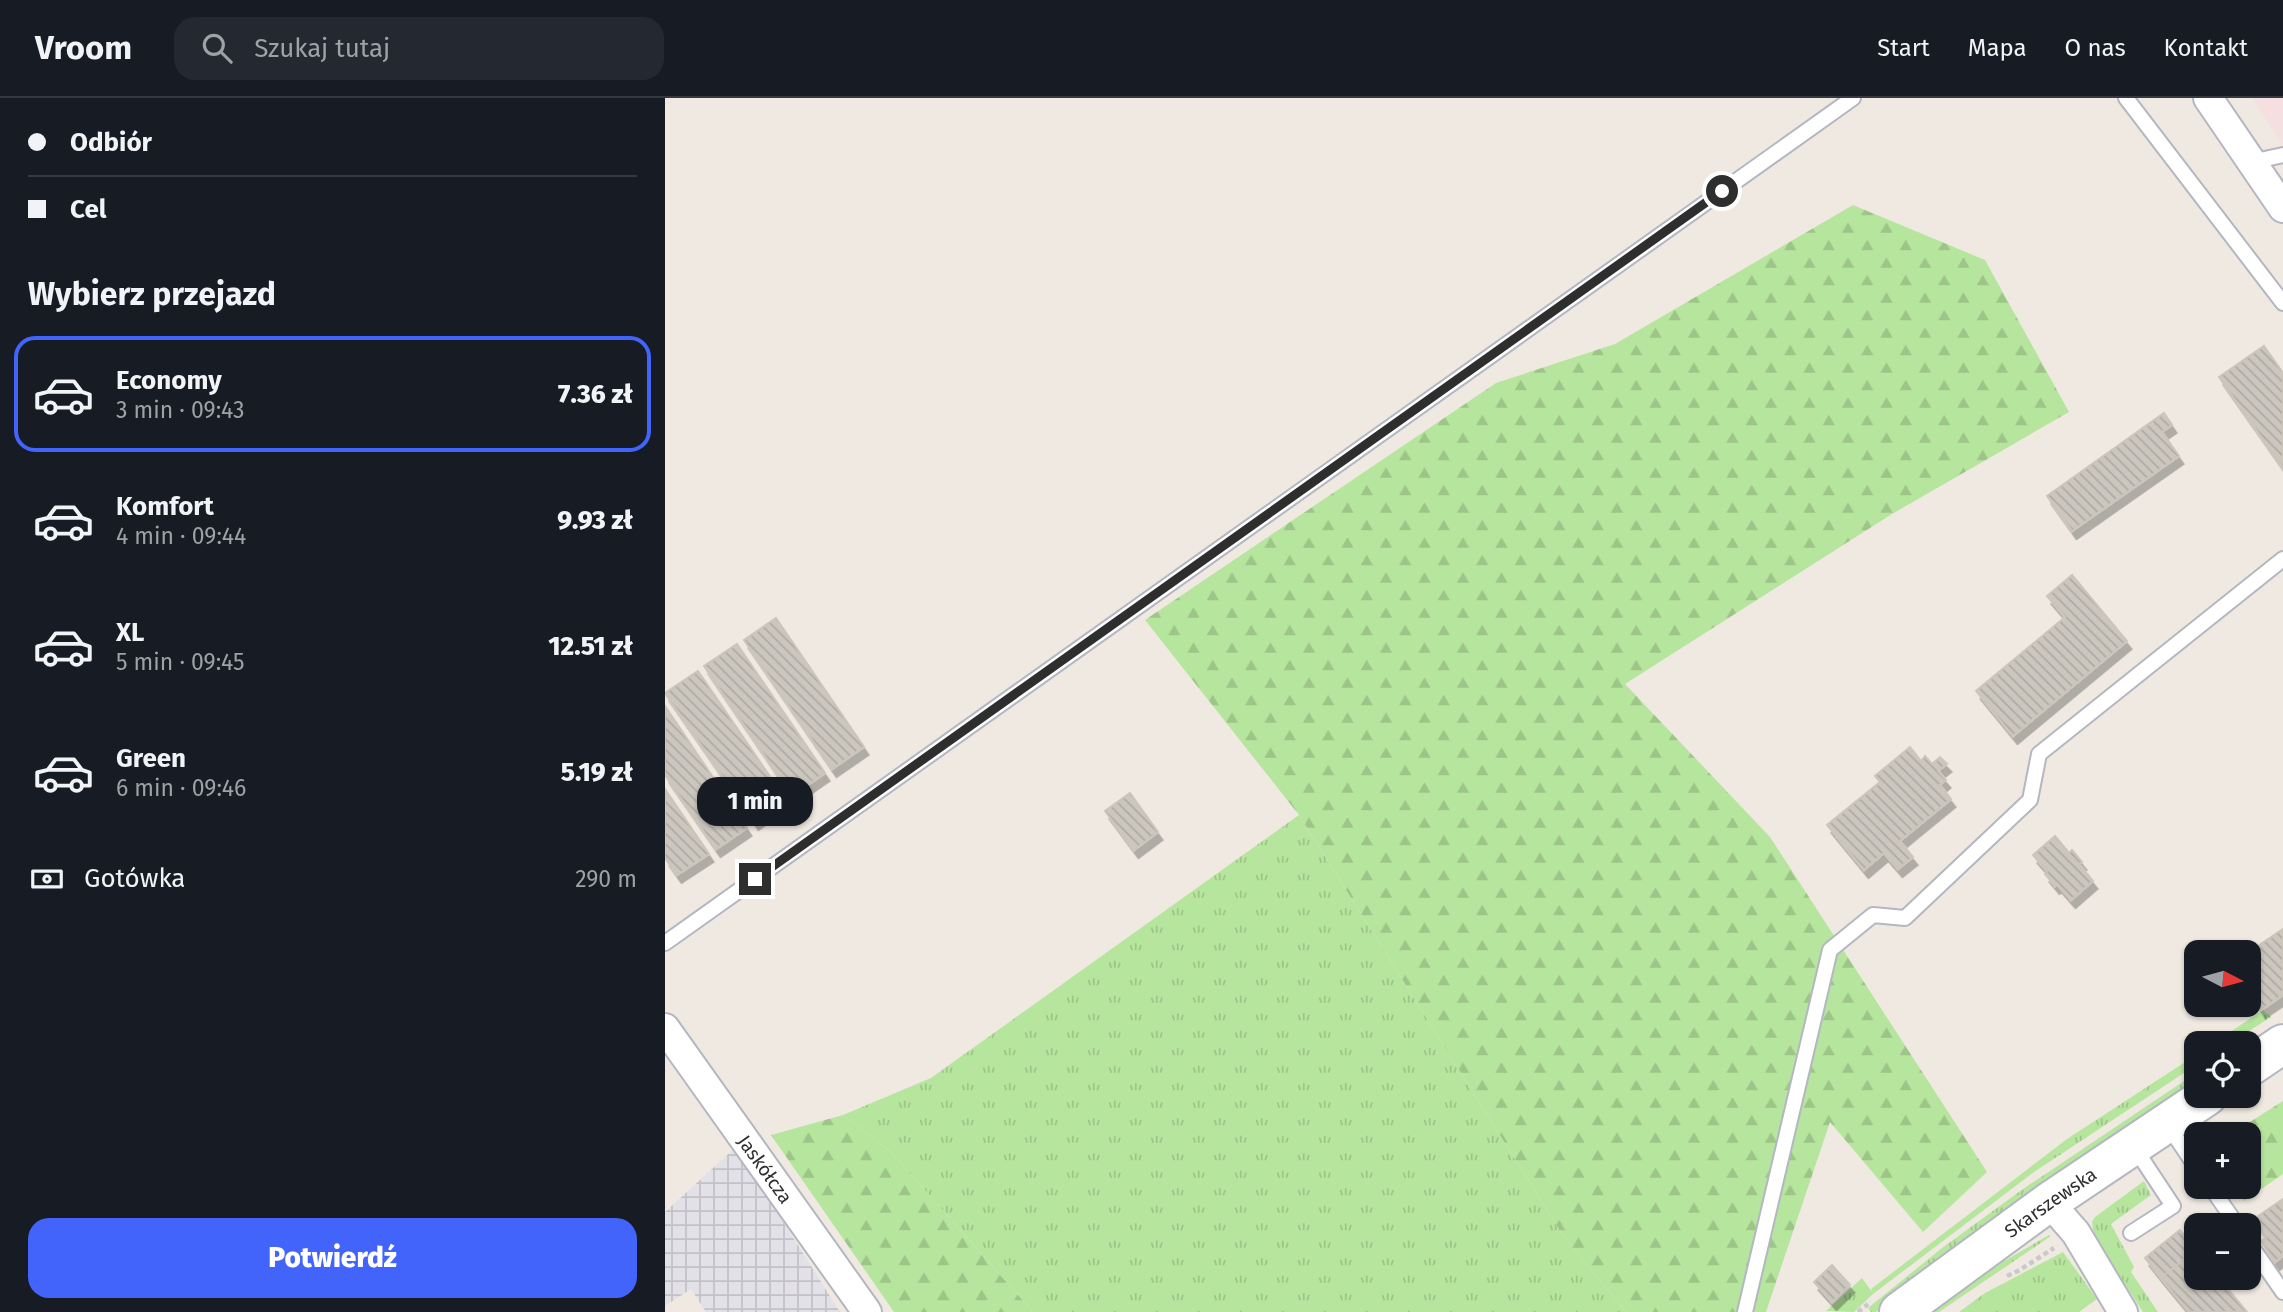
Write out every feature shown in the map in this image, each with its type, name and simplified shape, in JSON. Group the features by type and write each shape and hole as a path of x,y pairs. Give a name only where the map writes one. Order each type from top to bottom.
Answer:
{"main road":[{"path":"2261,1059 2283,1044"},
{"name":"Skarszewska","path":"1899,1312 2049,1202 2189,1108"}],"street":[{"path":"2208,98 2283,208"},
{"name":"Jaskółcza","path":"665,1028 867,1312"},
{"path":"2049,1202 2076,1233 2123,1312"}],"lane":[{"path":"665,943 1853,98"},
{"path":"2126,98 2283,303"},
{"path":"2251,162 2283,155"},
{"path":"1745,1312 1831,950 1873,915 1905,918 2030,800 2039,754 2283,559"},
{"path":"2167,1122 2184,1148"},
{"path":"2131,1233 2173,1206 2133,1146"},
{"path":"2261,1260 2283,1292"}],"shaded area":[{"path":"2252,98 2283,98 2283,145"},
{"path":"736,1147 840,1312 706,1312 691,1289 665,1306 665,1212"}],"green space":[{"path":"1853,205 1985,260 2069,412 1892,514 1625,684 1770,837 1987,1172 1923,1232 1830,1122 1766,1312 1626,1312 1562,1234 1299,815 1145,620 1496,383 1615,344"},
{"path":"1299,815 1562,1234 1626,1312 1033,1312 891,1152 843,1115 931,1078"},
{"path":"2263,1010 2271,1017 2249,1031 2232,1031 2253,1017 2261,1017"},
{"path":"2184,1063 2184,1073 2034,1172 1873,1294 1854,1312 1826,1311 1862,1278 1872,1292 1871,1289 2067,1139"},
{"path":"2184,1081 2184,1093 1948,1255 1876,1312 1871,1312 1868,1308 1942,1248 2023,1189"},
{"path":"2283,1101 2283,1174 2261,1189 2261,1122 2250,1122"},
{"path":"843,1115 891,1152 1033,1312 894,1312 771,1135"},
{"path":"2144,1181 2151,1195 2111,1224 2134,1267 2131,1272 2158,1312 2143,1312 2094,1236 2092,1222"},
{"path":"2051,1236 1939,1312 1925,1312 1978,1273"},
{"path":"2063,1252 2097,1299 2079,1312 1959,1312 1985,1293"}],"building":[{"path":"2264,346 2283,373 2283,468 2219,377"},
{"path":"2164,413 2172,425 2162,432 2179,456 2072,531 2047,496"},
{"path":"2072,575 2127,641 2013,736 1976,691 2065,617 2047,596"},
{"path":"776,618 864,747 832,769 744,640"},
{"path":"737,644 825,773 792,796 704,666"},
{"path":"698,671 786,800 754,822 665,693"},
{"path":"665,706 747,828 716,849 665,775"},
{"path":"1910,747 1921,761 1925,756 1932,764 1940,757 1947,764 1938,771 1946,780 1940,785 1951,799 1900,841 1913,857 1898,869 1884,853 1864,870 1827,825 1880,782 1875,776"},
{"path":"665,789 709,854 677,875 665,858"},
{"path":"1130,793 1158,832 1134,850 1105,811"},
{"path":"2055,836 2069,853 2072,850 2093,881 2071,900 2057,884 2055,886 2045,874 2047,871 2033,855"},
{"path":"2283,929 2283,995 2261,1010 2261,944"},
{"path":"2283,1199 2283,1256 2275,1262 2261,1241 2266,1238 2261,1230 2261,1214"},
{"path":"2180,1230 2184,1235 2184,1290 2229,1290 2247,1312 2189,1312 2145,1258"},
{"path":"2184,1259 2184,1290 2229,1290 2247,1312 2189,1312 2161,1278"},
{"path":"1832,1265 1850,1285 1832,1302 1814,1282"}],"route":[{"path":"755,879 1722,191"}]}
